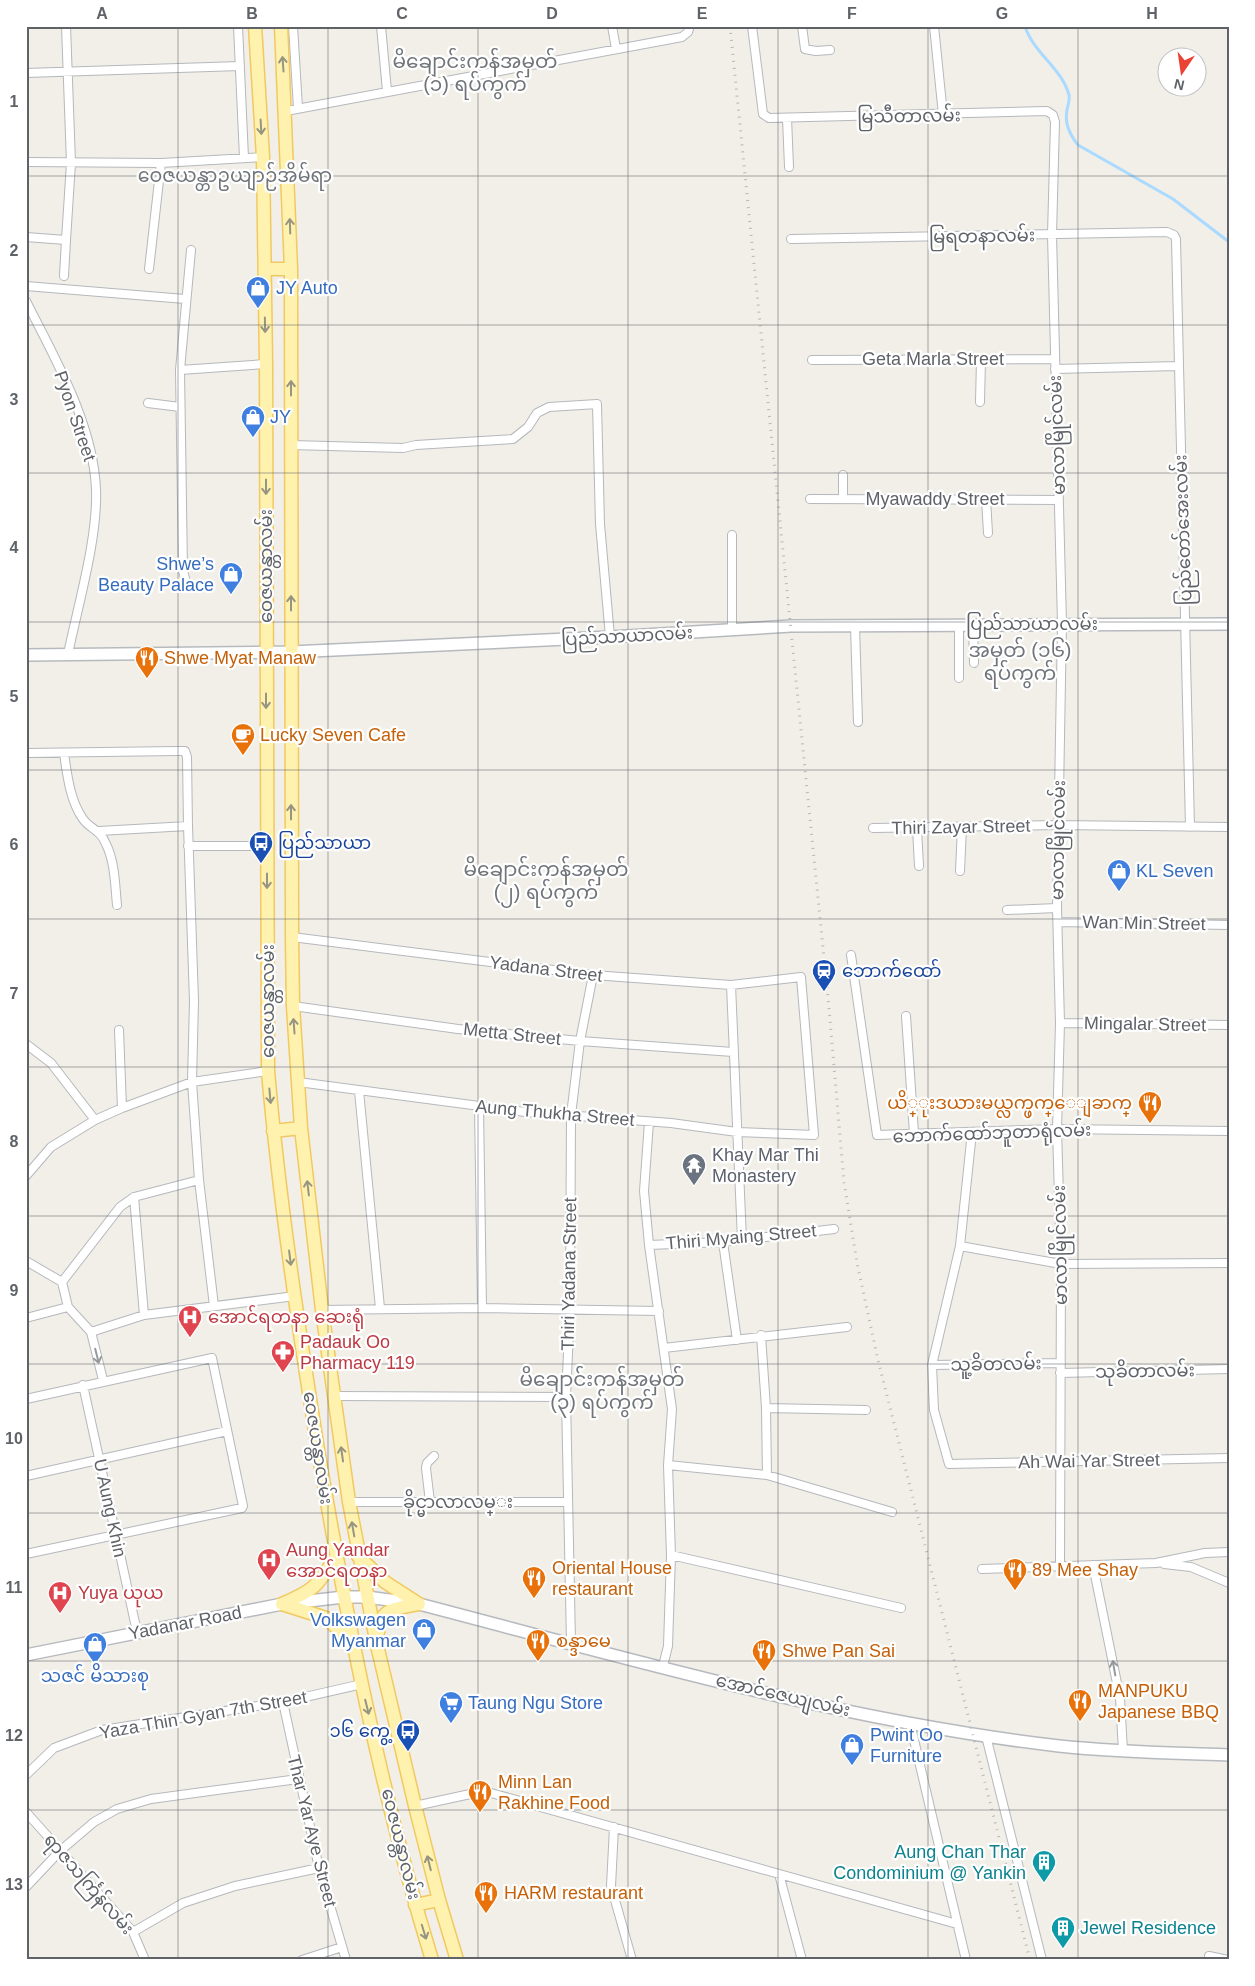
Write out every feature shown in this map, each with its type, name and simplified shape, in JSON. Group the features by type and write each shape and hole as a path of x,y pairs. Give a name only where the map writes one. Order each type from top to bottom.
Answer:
{"main road":[{"name":"ဝေဇယန္တာလမ်း","path":"255,26 263,157 266,364 268,1071 273,1131 294,1296 336,1556 352,1642 415,1905 432,1960"},
{"name":"ဝေဇယန္တာလမ်း","path":"281,26 292,109 292,937 293,1006 301,1128 322,1310 358,1555 377,1646 415,1806 439,1900 457,1960"},
{"path":"264,269 291,269"},
{"name":"ပြည်သာယာလမ်း","path":"26,655 266,653 610,638 732,630 855,626 1062,623 1229,624"},
{"path":"273,1131 301,1128"},
{"path":"358,1555 385,1582 419,1604"},
{"path":"282,1604 309,1593 322,1579 336,1556"},
{"name":"အောင်ဇေယျလမ်း","path":"344,1597 367,1597 419,1604 835,1708 910,1723 986,1736 1123,1751 1229,1755"},
{"name":"Yadanar Road","path":"26,1655 282,1604 344,1597"},
{"path":"282,1604 326,1618 352,1642"},
{"path":"377,1646 379,1620 384,1613 419,1604"},
{"path":"415,1905 439,1900"}],"street":[{"path":"64,276 72,163 66,26"},
{"path":"238,26 244,158"},
{"path":"293,26 292,109 682,37 688,32 690,26"},
{"path":"381,26 387,91"},
{"path":"612,26 616,49"},
{"name":"မြသီတာလမ်း","path":"752,26 765,116 787,118 1047,112 1053,115"},
{"path":"802,26 805,49 816,51 830,50"},
{"path":"934,26 943,115"},
{"path":"26,73 240,66"},
{"name":"မာလာမြိုင်လမ်း","path":"1053,115 1055,122 1052,235 1054,369 1062,623 1057,908 1060,1023 1057,1129 1061,1264 1060,1566"},
{"path":"787,118 789,167"},
{"path":"26,162 161,163 263,157"},
{"path":"149,269 161,163"},
{"name":"မြရတနာလမ်း","path":"790,239 1167,232 1174,234"},
{"name":"ပြည်တော်အေးလမ်း","path":"1174,234 1176,239 1190,826"},
{"path":"26,237 66,240"},
{"path":"185,578 183,571 180,370 191,250"},
{"path":"26,286 186,300"},
{"name":"Pyon Street","path":"26,301 74,400 92,456 96,490 95,525 68,654"},
{"name":"Geta Marla Street","path":"812,360 1054,358"},
{"path":"980,402 981,359"},
{"path":"180,370 266,364"},
{"path":"1054,369 1178,366"},
{"path":"148,403 180,407"},
{"path":"291,445 403,448 416,445 513,439 528,427 537,414 550,407 597,404 600,524 610,638"},
{"path":"843,475 843,499"},
{"name":"Myawaddy Street","path":"810,499 1059,500"},
{"path":"986,499 988,533"},
{"path":"732,535 732,630"},
{"path":"959,624 959,678"},
{"path":"973,624 974,662"},
{"path":"855,626 858,722"},
{"path":"26,753 185,751 187,757 188,846 194,1001 192,1082 199,1180 214,1306"},
{"path":"64,753 69,785 83,820 98,831 107,845 113,871 117,905"},
{"name":"Thiri Zayar Street","path":"872,828 1058,825 1229,827"},
{"path":"98,831 188,826"},
{"path":"960,871 962,827"},
{"path":"917,828 919,866"},
{"path":"188,846 267,846"},
{"path":"1007,910 1057,908"},
{"name":"Wan Min Street","path":"1058,922 1229,925"},
{"name":"Yadana Street","path":"292,937 593,975 730,985 801,978 814,1136"},
{"name":"ဘောက်ထော်ဘူတာရုံလမ်း","path":"851,955 876,1132 880,1136 914,1133 1057,1129 1229,1131"},
{"name":"Thiri Yadana Street","path":"571,1643 566,1397 570,1309 571,1115 580,1041 593,975"},
{"path":"730,985 742,1240"},
{"name":"Metta Street","path":"293,1006 458,1029 580,1041 733,1052"},
{"path":"906,1016 914,1133"},
{"name":"Mingalar Street","path":"1060,1023 1229,1025"},
{"path":"119,1030 122,1108"},
{"path":"26,1044 51,1063 94,1120"},
{"path":"26,1176 51,1147 94,1120 192,1082 268,1071"},
{"name":"Aung Thukha Street","path":"298,1082 479,1106 737,1132 814,1136"},
{"path":"359,1090 380,1308"},
{"path":"479,1106 482,1308"},
{"path":"649,1122 644,1191 649,1245 672,1409 668,1465 671,1555 668,1646 663,1666"},
{"path":"932,1365 960,1246 972,1132"},
{"path":"62,1282 120,1207 134,1198 199,1180"},
{"path":"134,1198 144,1315"},
{"name":"Thiri Myaing Street","path":"649,1245 723,1242 834,1229"},
{"path":"723,1242 737,1340"},
{"path":"960,1246 1061,1264 1229,1264"},
{"path":"26,1260 62,1282 68,1307 91,1332 103,1380"},
{"path":"91,1332 144,1315 294,1296"},
{"path":"26,1318 68,1307"},
{"path":"322,1310 482,1308 659,1311"},
{"path":"664,1348 848,1327"},
{"path":"761,1336 766,1408 767,1475"},
{"path":"26,1399 103,1380 212,1358 243,1507 26,1554"},
{"name":"သူ့ခိတလမ်း","path":"932,1365 1060,1363"},
{"name":"Ah Wai Yar Street","path":"932,1365 934,1410 949,1464 1229,1458"},
{"name":"သုခိတာလမ်း","path":"1060,1373 1229,1369"},
{"name":"U Aung Khin","path":"83,1385 137,1632"},
{"path":"334,1396 566,1397"},
{"path":"766,1408 866,1410"},
{"path":"26,1476 99,1458 227,1431"},
{"path":"430,1502 426,1468 427,1463 434,1456"},
{"path":"668,1465 767,1475 892,1512"},
{"name":"ခိုင္မာလာလမ္း","path":"349,1502 567,1502"},
{"path":"1156,1563 1205,1553 1229,1552"},
{"path":"671,1555 901,1608"},
{"path":"982,1570 1156,1563 1191,1567 1229,1583"},
{"path":"1093,1565 1120,1698 1123,1751"},
{"name":"Yaza Thin Gyan 7th Street","path":"26,1775 54,1748 102,1730 283,1702 362,1684"},
{"name":"Thar Yar Aye Street","path":"283,1702 319,1868 346,1960"},
{"path":"910,1723 966,1960"},
{"path":"986,1736 1042,1960"},
{"path":"26,1887 60,1851 94,1822 117,1808 151,1799 298,1778"},
{"path":"415,1806 484,1791 957,1924"},
{"name":"ရာဇသင်္ကြန်လမ်း","path":"26,1812 133,1932 145,1960"},
{"path":"614,1827 611,1886 632,1960"},
{"path":"133,1932 192,1900 235,1886 319,1868"},
{"path":"779,1874 802,1960"},
{"path":"302,1960 342,1947"},
{"path":"1209,1956 1228,1960"}],"waterway":[{"path":"1025,26 1034,44 1065,85 1069,97 1066,115 1067,125 1078,145 1173,199 1229,242"}],"railway":[{"path":"730,26 828,997 844,1182 857,1263 878,1360 1030,1960"}],"place":[{"name":"JY Auto","path":"258,309"},
{"name":"JY","path":"253,438"},
{"name":"Shwe’s Beauty Palace","path":"231,595"},
{"name":"Shwe Myat Manaw","path":"147,679"},
{"name":"Lucky Seven Cafe","path":"243,756"},
{"name":"ပြည်သာယာ","path":"261,864"},
{"name":"KL Seven","path":"1119,892"},
{"name":"ဘောက်ထော်","path":"824,992"},
{"name":"ယိ္ုးဒယားမယ္လက္ဖက္ေျခာက္","path":"1150,1124"},
{"name":"Khay Mar Thi Monastery","path":"694,1186"},
{"name":"အောင်ရတနာ ဆေးရုံ","path":"190,1338"},
{"name":"Padauk Oo Pharmacy 119","path":"283,1373"},
{"name":"Aung Yandar အောင်ရတနာ","path":"269,1581"},
{"name":"89 Mee Shay","path":"1015,1591"},
{"name":"Oriental House restaurant","path":"534,1599"},
{"name":"Yuya ယုယ","path":"60,1614"},
{"name":"Volkswagen Myanmar","path":"424,1651"},
{"name":"စန္ဒာမေ","path":"538,1662"},
{"name":"သဇင် မိသားစု","path":"95,1665"},
{"name":"Shwe Pan Sai","path":"764,1672"},
{"name":"MANPUKU Japanese BBQ","path":"1080,1722"},
{"name":"Taung Ngu Store","path":"451,1724"},
{"name":"၁၆ ကွေ့","path":"408,1752"},
{"name":"Pwint Oo Furniture","path":"852,1766"},
{"name":"Minn Lan Rakhine Food","path":"480,1813"},
{"name":"Aung Chan Thar Condominium @ Yankin","path":"1044,1883"},
{"name":"HARM restaurant","path":"486,1914"},
{"name":"Jewel Residence","path":"1063,1949"}],"district":[{"name":"မိချောင်းကန်အမှတ် (၁) ရပ်ကွက်","path":"475,72"},
{"name":"ဝေဇယန္တာဥယျာဉ်အိမ်ရာ","path":"235,175"},
{"name":"အမှတ် (၁၆) ရပ်ကွက်","path":"1020,662"},
{"name":"မိချောင်းကန်အမှတ် (၂) ရပ်ကွက်","path":"546,880"},
{"name":"မိချောင်းကန်အမှတ် (၃) ရပ်ကွက်","path":"602,1390"}]}
